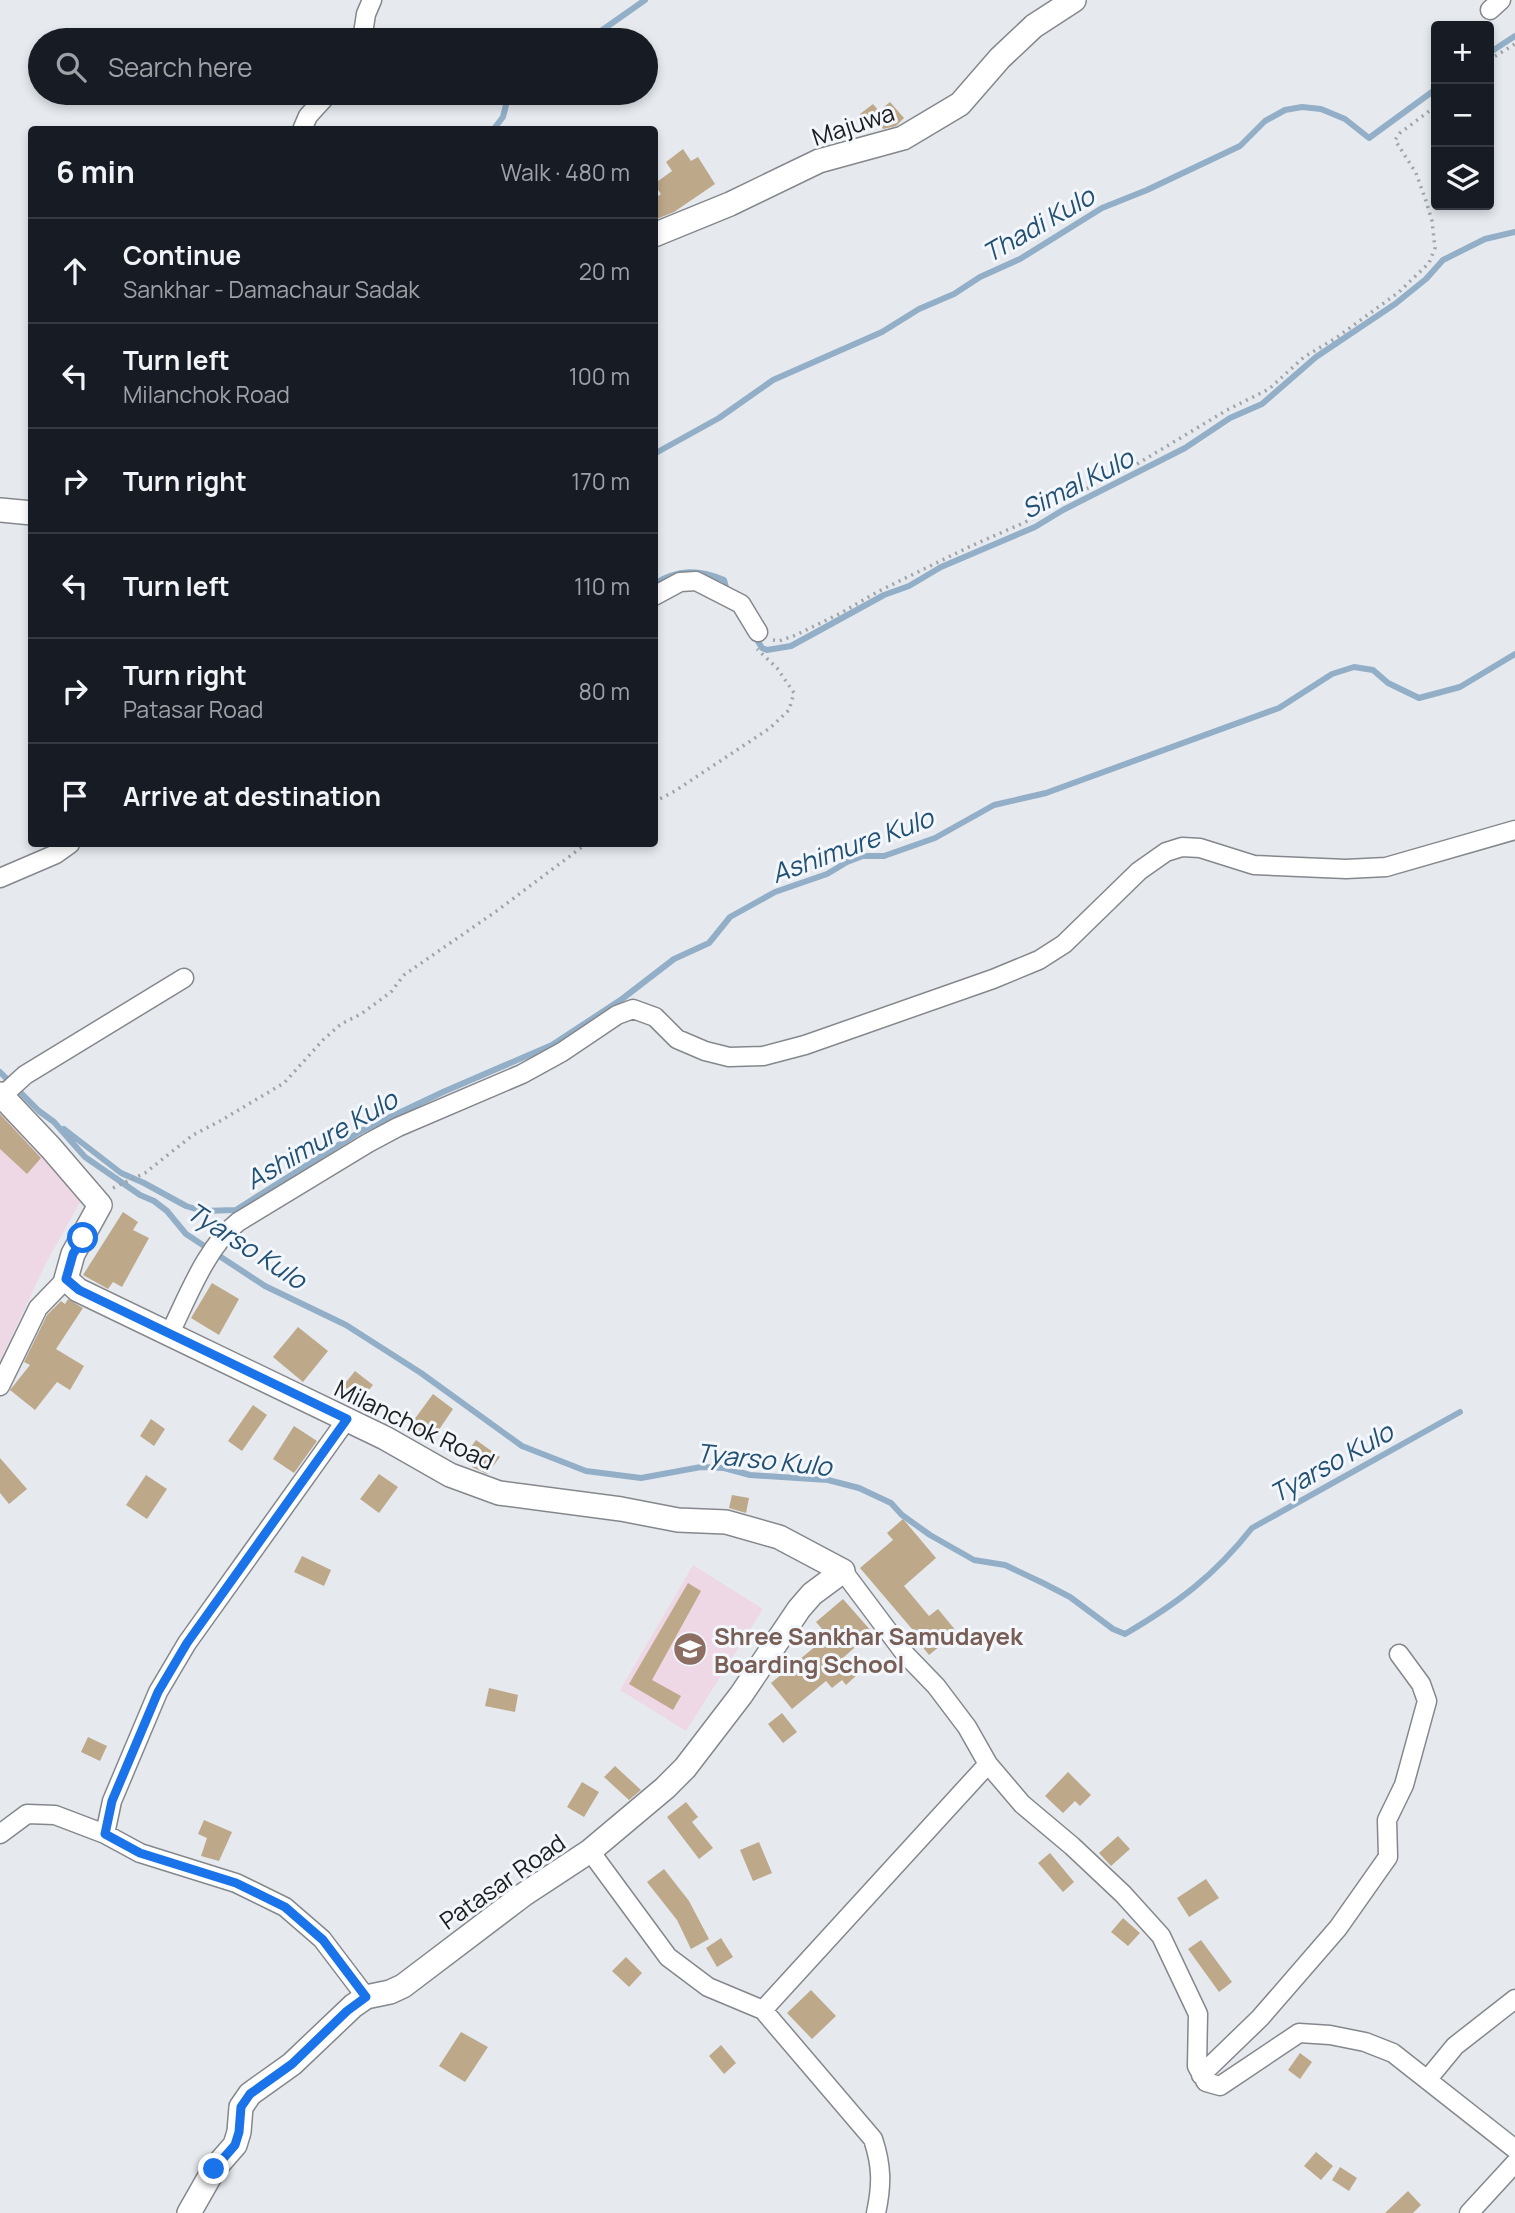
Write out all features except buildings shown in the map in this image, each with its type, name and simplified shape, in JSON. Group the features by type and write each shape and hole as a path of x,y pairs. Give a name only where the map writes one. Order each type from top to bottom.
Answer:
{"street":[{"path":"364,28 372,0"},
{"name":"Majuwa","path":"658,232 730,204 819,161 903,138 960,104 1000,58 1034,26 1074,0"},
{"path":"304,126 318,105"},
{"path":"0,510 28,513"},
{"path":"658,594 680,582 696,581 741,604 756,637"},
{"path":"169,1335 225,1232 368,1143 398,1127 522,1074 562,1052 617,1015 633,1009 655,1017 677,1039 705,1051 729,1057 764,1056 805,1045 993,979 1039,960 1064,944 1139,871 1166,852 1182,847 1200,848 1254,865 1346,869 1386,867 1515,830"},
{"path":"0,878 66,847"},
{"path":"0,1386 38,1308 66,1279 73,1254 100,1205 1,1095 25,1075 184,978"},
{"name":"Milanchok Road","path":"66,1279 79,1290 347,1419 450,1475 499,1493 621,1509 678,1520 726,1522 779,1538 843,1571"},
{"path":"105,1834 112,1801 158,1692 187,1643 347,1419"},
{"path":"843,1571 906,1655 936,1686 967,1727 988,1764 1022,1804 1123,1894 1161,1936 1198,2014 1197,2066 1206,2082 1220,2086 1299,2033 1330,2035 1365,2042 1394,2053 1515,2149"},
{"name":"Patasar Road","path":"189,2213 214,2169 235,2145 241,2107 246,2098 292,2064 347,2011 366,1997 403,1986 513,1902 590,1851 643,1808 685,1768 741,1695 799,1609 812,1594 843,1571"},
{"path":"1201,2076 1260,2018 1338,1928 1388,1857 1387,1820 1404,1785 1427,1702 1421,1684 1399,1654"},
{"path":"763,2011 988,1764"},
{"path":"0,1834 27,1814 55,1815 105,1834 140,1853 236,1883 285,1907 323,1940 366,1997"},
{"path":"590,1851 668,1957 708,1987 763,2011 873,2139 880,2161 880,2195 876,2213"},
{"path":"1427,2080 1455,2046 1515,1999"},
{"path":"1469,2213 1515,2163"}],"path":[{"path":"1494,57 1515,44"},
{"path":"756,637 779,641 796,635 879,591 1041,515 1269,389 1304,357 1375,311 1429,263 1435,248 1432,220 1416,173 1395,140 1400,133 1431,110"},
{"path":"658,800 770,728 789,710 794,694 777,668 767,660 756,637"},
{"path":"107,1191 145,1173 193,1135 284,1083 341,1024 361,1014 391,992 404,975 582,847"}],"shaded area":[{"path":"0,1103 83,1197 45,1265 0,1361"},
{"name":"Shree Sankhar Samudayek Boarding School","path":"693,1565 763,1609 686,1731 620,1690"}],"waterway":[{"path":"605,28 645,0"},
{"name":"Thadi Kulo","path":"1494,50 1515,36"},
{"name":"Thadi Kulo","path":"658,452 719,418 773,380 882,332 919,309 1020,259 1102,208 1240,146 1265,121 1285,110 1302,107 1321,109 1345,119 1369,138 1431,93"},
{"path":"496,126 503,117 506,105"},
{"name":"Simal Kulo","path":"754,635 762,648 767,650 791,646 884,595 909,586 941,567 1035,527 1185,448 1230,418 1262,404 1316,357 1395,304 1426,279 1443,260 1485,239 1515,232"},
{"name":"Simal Kulo","path":"658,582 680,573 697,572 724,580 728,594"},
{"name":"Ashimure Kulo","path":"64,1129 121,1173 186,1206 202,1211 236,1210 361,1131 552,1045 622,999 674,959 709,943 730,917 775,892 827,874 863,856 884,856 935,838 994,805 1046,793 1279,708 1332,674 1354,667 1373,670 1388,683 1419,698 1460,687 1515,654"},
{"name":"Tyarso Kulo","path":"0,1072 39,1111 54,1122 85,1157 140,1195 154,1201 167,1211 186,1234 265,1286 346,1325 421,1373 522,1446 586,1471 641,1478 701,1467 724,1468 750,1475 828,1480 859,1488 891,1503 902,1515 930,1535 974,1560 1005,1565 1043,1583 1070,1597 1113,1629 1125,1634 1194,1587 1224,1560 1252,1528 1460,1412"}],"place":[{"name":"Shree Sankhar Samudayek Boarding School","path":"690,1649"}],"route":[{"path":"83,1238 73,1254 66,1279 79,1290 347,1419 187,1643 158,1692 112,1801 105,1834 140,1853 236,1883 285,1907 323,1940 366,1997 347,2011 292,2064 246,2098 241,2107 237,2141 214,2169"}]}
